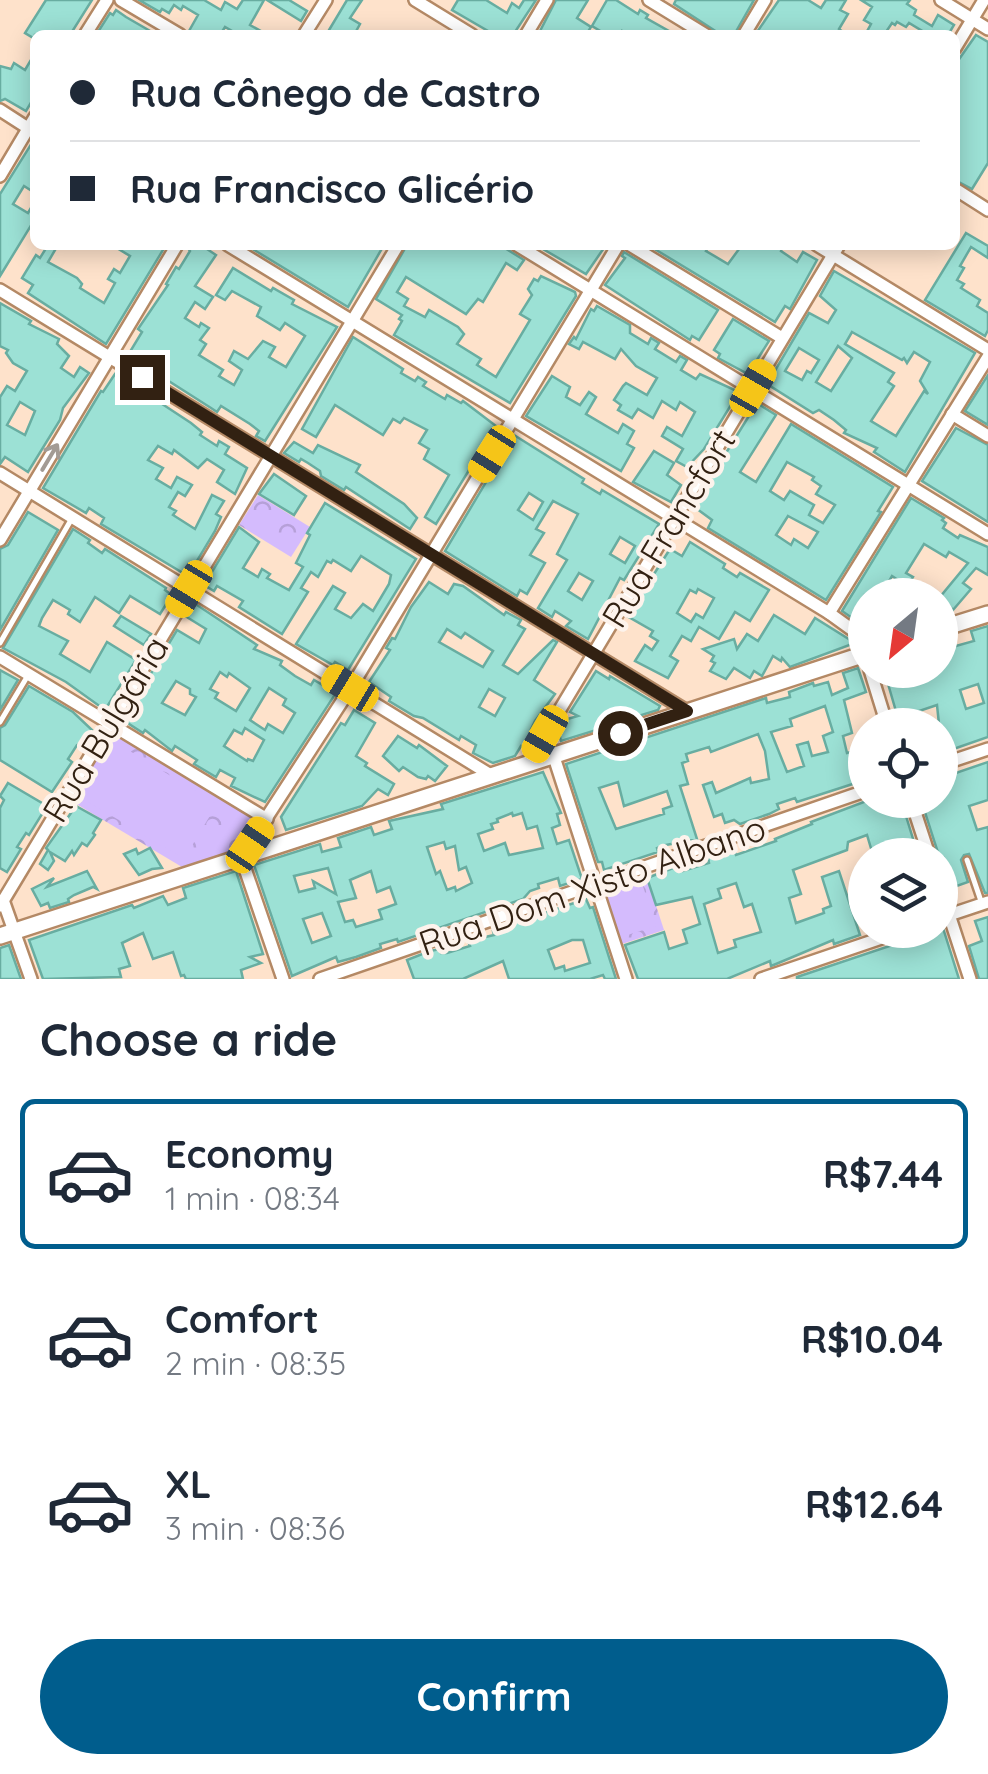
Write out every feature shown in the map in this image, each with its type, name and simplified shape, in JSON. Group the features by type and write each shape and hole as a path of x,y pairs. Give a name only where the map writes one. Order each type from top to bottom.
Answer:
{"main road":[{"path":"958,623 988,614"},
{"path":"8,933 848,659"}],"street":[{"path":"88,30 107,0"},
{"path":"121,0 172,30"},
{"path":"307,30 326,0"},
{"path":"416,0 464,30"},
{"path":"529,30 547,0"},
{"path":"649,0 698,30"},
{"path":"747,30 765,0"},
{"path":"942,0 988,29"},
{"path":"960,39 984,0"},
{"path":"0,110 30,125"},
{"path":"0,176 30,131"},
{"path":"960,192 988,210"},
{"path":"0,540 174,250"},
{"path":"236,250 848,627"},
{"name":"Rua Bulgária","path":"2,903 395,250"},
{"path":"525,250 988,534"},
{"path":"283,979 241,857 350,688 615,250"},
{"path":"638,250 782,338"},
{"path":"829,613 988,353 836,250"},
{"name":"Rua Francfort","path":"530,761 836,250"},
{"path":"0,290 687,711"},
{"path":"952,414 988,436"},
{"path":"0,473 489,774"},
{"path":"0,657 267,818"},
{"path":"958,759 988,749"},
{"path":"553,754 626,979"},
{"name":"Rua Dom Xisto Albano","path":"320,979 848,796"},
{"path":"0,878 12,885"},
{"path":"2,903 8,933 31,979"},
{"path":"958,912 985,903"},
{"path":"761,979 852,948"},
{"path":"958,948 970,979"}],"lane":[{"path":"0,643 73,518"},
{"path":"0,722 29,674"},
{"path":"967,860 985,903"}],"green space":[{"path":"258,495 310,527 291,557 239,525"},
{"path":"113,729 260,820 248,846 182,867 68,799"},
{"path":"115,742 217,804 184,859 82,798"},
{"path":"643,866 664,930 613,947 592,884"},
{"path":"639,874 656,926 618,938 600,887"}],"building":[{"path":"46,0 92,0 73,30 30,30 30,36 25,33"},
{"path":"139,0 204,0 221,10 225,2 237,9 243,0 264,0 250,25 259,30 190,30 198,15 174,5 169,13 162,9 160,12"},
{"path":"267,0 289,0 307,11 301,21"},
{"path":"347,0 362,0 350,18 360,24 357,30 329,30"},
{"path":"458,0 486,0 507,13 512,3 519,8 524,0 536,0 516,30 486,30 452,10"},
{"path":"556,0 588,0 577,18 591,27 589,30 541,30"},
{"path":"607,0 616,0 638,14 640,10 667,30 599,30 592,26"},
{"path":"676,0 754,0 737,30 714,30 674,4"},
{"path":"779,0 808,0 821,8 826,0 846,0 840,10 848,14 840,30 758,30"},
{"path":"861,0 910,0 907,4 916,10 914,15 932,26 938,15 954,25 951,30 921,30 897,22 887,30 868,30 871,24 864,20 872,7"},
{"path":"116,10 148,30 99,30 110,13 113,15"},
{"path":"976,35 988,42 988,163 972,189 960,183 960,58"},
{"path":"30,62 30,104 26,111 5,99 0,101 0,66 11,69 14,63 25,70"},
{"path":"30,146 30,190 24,186 13,204 28,213 30,210 30,227 0,276 0,194"},
{"path":"966,233 988,246 988,258 971,247 957,280 964,284 961,288 980,300 977,306 988,313 985,336 925,300 956,250 960,250"},
{"path":"45,250 55,250 48,262 77,278 82,284 80,288 104,303 115,283 108,279 114,269 120,273 130,256 120,250 163,250 106,344 28,293 33,285 22,278 36,255 40,258"},
{"path":"208,250 216,255 195,286 213,297 205,309 195,302 185,318 209,328 200,340 206,344 199,355 223,370 219,376 234,385 242,370 229,361 234,351 248,359 263,341 275,347 269,357 286,367 305,336 285,323 280,330 257,316 261,307 232,291 225,300 216,295 233,268 337,327 265,441 256,436 259,431 250,424 221,406 217,412 128,355 142,332 138,329 190,251"},
{"path":"254,250 381,250 348,307"},
{"path":"404,250 508,250 524,260 517,270 506,263 483,302 478,299 466,314 406,277 397,292 408,299 404,306 425,317 429,310 458,327 464,334 457,344 481,359 477,365 496,377 530,320 520,314 532,295 528,289 534,279 538,281 541,276 576,296 510,403 394,335 402,315 376,299"},
{"path":"545,250 603,250 586,274"},
{"path":"656,250 707,250 728,264 738,250 782,250 797,262 803,252 817,260 790,309 785,306 775,322"},
{"path":"624,252 718,310 699,340 692,336 690,340 605,285 625,258"},
{"path":"834,271 975,353 905,472 874,452 877,448 844,433 846,430 819,410 813,413 767,384 809,313 828,323 836,310 820,296","holes":["852,332 907,363 914,352 930,362 920,381 928,394 924,391 896,436 871,421 894,386 888,382 894,373 845,344","838,346 852,358 831,391 816,382","799,348 819,360 802,380 785,371"]},
{"path":"0,303 59,339 57,344 69,356 61,368 74,377 80,367 89,373 63,408 60,420 28,472 5,457 0,464 0,397 7,386 15,391 27,371 13,363 8,350 0,346","holes":["20,402 35,411 25,435 7,425"]},
{"path":"597,306 630,325 630,333 648,344 651,338 659,343 655,349 676,362 680,356 687,360 681,370 696,379 700,374 739,392 704,449 687,467 676,461 683,449 662,436 667,427 682,436 695,412 680,402 676,410 662,401 653,418 638,409 632,418 618,410 621,405 614,400 626,383 647,395 657,378 636,366 621,349 615,359 583,342 579,349 569,344 576,339 591,309 594,311"},
{"path":"733,319 769,341 748,374 718,358 720,354 714,350"},
{"path":"353,337 403,369 401,373 415,381 418,377 426,382 423,386 445,399 447,395 463,401 496,426 436,524 425,517 449,475 424,459 429,449 419,443 427,430 404,418 400,423 393,419 383,435 335,405 316,437 302,429"},
{"path":"115,374 133,385 131,389 145,398 147,394 191,423 202,432 200,435 217,446 219,441 229,447 225,454 247,468 235,494 217,482 224,470 207,459 198,468 174,450 172,454 158,446 148,460 163,468 156,479 171,488 177,477 192,485 185,496 178,492 169,507 176,511 173,515 195,529 212,495 224,501 216,514 221,517 215,531 188,576 101,524 104,518 89,508 86,513 43,488"},
{"path":"988,375 988,425 965,411"},
{"path":"552,376 570,387 566,397 580,405 589,392 596,397 586,414 618,433 623,424 634,431 627,444 634,448 621,471 526,416"},
{"path":"757,403 776,415 740,472 756,482 791,424 893,487 826,600 708,528 712,520 693,506","holes":["787,462 814,477 812,480 821,486 816,494 835,505 823,523 809,515 814,505 790,491 784,500 770,491","788,516 818,532 808,548 794,539 791,545 776,535"]},
{"path":"956,428 988,445 988,522 922,481"},
{"path":"514,435 584,479 582,483 600,494 602,490 659,524 624,580 620,578 588,639 566,626 571,621 555,611 552,617 538,608 567,560 557,554 578,514 553,501 536,529 544,533 530,555 545,563 527,594 520,590 517,596 445,551","holes":["529,493 543,502 533,520 518,510","620,537 635,546 625,563 610,554","579,573 593,581 582,600 568,591"]},
{"path":"294,442 313,453 318,445 360,465 356,472 404,504 417,518 410,529 346,487 344,490 321,476 308,463 284,453"},
{"path":"654,451 674,463 667,475 681,485 671,502 633,482"},
{"path":"274,474 306,496 294,515 259,494"},
{"path":"911,498 944,518 943,528 958,538 960,535 988,547 988,575 976,568 963,583 971,589 958,604 956,578 968,563 949,552 946,557 924,544 906,573 912,578 862,578"},
{"path":"325,503 416,559 348,670 296,644 333,586 345,593 335,609 351,618 363,604 373,611 391,575 361,556 351,571 333,560 327,561 318,577 311,572 301,588 308,592 282,634 239,607 243,601 217,586 214,591 204,585 239,527 259,542 243,568 258,577 262,569 270,574 267,578 289,590 303,567 296,563 310,535 307,533"},
{"path":"28,512 58,530 0,630 0,549 8,545"},
{"path":"73,529 102,553 105,549 172,595 160,614 130,596 119,613 95,597 80,622 53,600 42,618 39,626 68,641 60,654 90,672 107,642 136,660 105,710 66,682 3,648"},
{"path":"690,542 725,564 723,568 737,577 740,573 769,590 750,621 735,612 719,639 699,627 691,641 682,636 670,656 678,661 668,678 635,661 645,645 652,650 658,641 650,636 653,631 627,616 670,549 682,556","holes":["698,589 714,598 703,618 696,614 691,622 677,613 690,590 696,593"]},
{"path":"429,582 448,594 454,584 463,586 504,615 506,612 521,620 518,625 525,629 503,665 518,674 553,640 557,642 534,680 555,694 535,721 525,748 521,746 515,756 493,763 473,753 476,745 414,716 389,701 391,697 369,682","holes":["447,629 461,638 465,633 493,651 483,667 439,642","489,689 505,698 495,716 479,707"]},
{"path":"194,603 257,645 254,649 282,661 280,665 295,676 311,685 314,680 336,693 265,802 231,786 235,778 220,770 216,777 175,746 172,751 145,730 143,733 123,720 177,630 199,643 206,629 185,616","holes":["220,672 227,677 229,673 250,688 236,711 215,698 218,693 210,689","176,681 196,697 185,715 162,703","269,688 286,699 283,705 295,713 283,733 268,724 265,730 250,720","245,728 264,740 253,761 224,746 234,730 242,734"]},
{"path":"774,615 805,634 815,618 848,639 848,646 790,667 782,658 781,661 773,656 762,676 754,671 750,678 734,668 726,679 710,671 714,656 703,649 734,639 737,649 747,634 758,641"},
{"path":"121,616 151,634 144,645 114,626"},
{"path":"988,626 988,737 958,747 958,708 895,708 889,688 958,688 958,645 974,641 971,631","holes":["978,684 984,703 966,709 960,690"]},
{"path":"0,670 18,680 0,710"},
{"path":"596,671 660,706 658,710 619,722 618,719 616,724 561,741 558,730 565,726 564,720 578,716 570,712"},
{"path":"828,682 832,695 848,688 865,688 866,692 844,700 848,716 848,734 843,736 848,753 848,786 797,802 795,798 777,804 779,809 740,824 734,820 725,823 722,814 714,817 703,785 712,782 716,793 750,778 751,783 769,779 758,734 711,752 709,747 686,754 688,761 682,763 688,784 680,786 697,839 657,848 658,852 604,870 602,862 598,862 566,764 766,698 767,703 790,697 789,692 813,683 814,686","holes":["825,706 833,732 823,736 828,752 812,756 808,742 797,745 804,766 787,772 771,732 792,726 790,719","618,782 624,806 667,791 672,806 663,809 664,814 616,829 599,788"]},
{"path":"29,686 73,712 92,730 85,742 77,745 68,759 72,762 52,792 0,760 0,728"},
{"path":"354,710 375,723 356,756 394,784 388,795 378,789 362,806 286,830 281,817 341,723 345,725"},
{"path":"398,736 417,748 419,745 447,766 435,781 428,776 418,777 403,767 399,771 383,756"},
{"path":"988,762 988,800 969,806 977,830 988,827 988,893 969,854 961,860 968,882 958,886 958,838 933,838 927,818 958,818 958,772"},
{"path":"543,772 561,813 557,814 560,825 552,828 557,844 569,840 582,879 560,886 558,878 538,884 539,888 523,899 398,942 397,939 380,944 381,948 356,957 338,962 336,957 292,976 254,865 320,844 322,852 341,847 338,838 371,827 374,835 392,829 389,821 443,809 441,804","holes":["522,813 527,829 537,826 543,848 509,855 505,843 484,851 478,834 493,829 491,824","444,842 446,849 455,846 459,870 466,867 472,883 456,891 455,887 447,890 440,871 436,874 427,847","328,868 336,894 313,881 315,888 299,892 294,876","371,871 377,892 390,887 396,904 379,910 382,919 356,927 353,920 345,922 338,902 356,898 350,880","322,913 331,936 312,943 303,919"]},
{"path":"8,783 47,806 17,847 21,849 7,872 0,868 0,808 4,800 0,796"},
{"path":"76,806 101,820 95,835 87,846 82,843 65,861 50,852 54,861 48,870 40,864 46,848"},
{"path":"848,808 848,818 907,818 913,838 848,838 847,850 793,870 801,894 789,898 796,923 824,913 823,909 831,906 822,877 839,871 848,898 848,939 834,944 833,940 727,979 638,979 625,945 664,932 669,949 687,943 683,930 700,924 692,897 656,905 647,878 681,865 683,871 709,863 708,857 717,854 734,850 736,855","holes":["736,883 744,907 752,904 761,932 734,940 736,947 718,953 704,904 721,898 718,889"]},
{"path":"150,848 162,868 139,875 124,854 136,849 138,854"},
{"path":"87,871 97,889 74,895 69,902 50,908 48,903 41,906 32,889 54,878 47,887"},
{"path":"236,871 263,954 250,957 261,963 241,970 243,979 186,979 181,976 173,952 153,959 143,933 122,943 130,966 119,969 121,977 43,979 29,940 163,896 168,905 186,898 183,888"},
{"path":"586,899 593,907 616,979 605,979 603,975 590,979 509,979 503,961 463,979 414,979 407,960 430,951 440,949 447,953 470,946 468,941 494,935 493,931","holes":["572,940 583,940 590,963 565,971 564,966 555,969 548,950"]},
{"path":"988,917 988,979 979,979 969,946 982,941 975,921"},
{"path":"9,945 21,979 0,979 0,948"},
{"path":"883,948 949,948 959,979 797,979"}],"route":[{"path":"142,377 687,711 620,733"}]}
